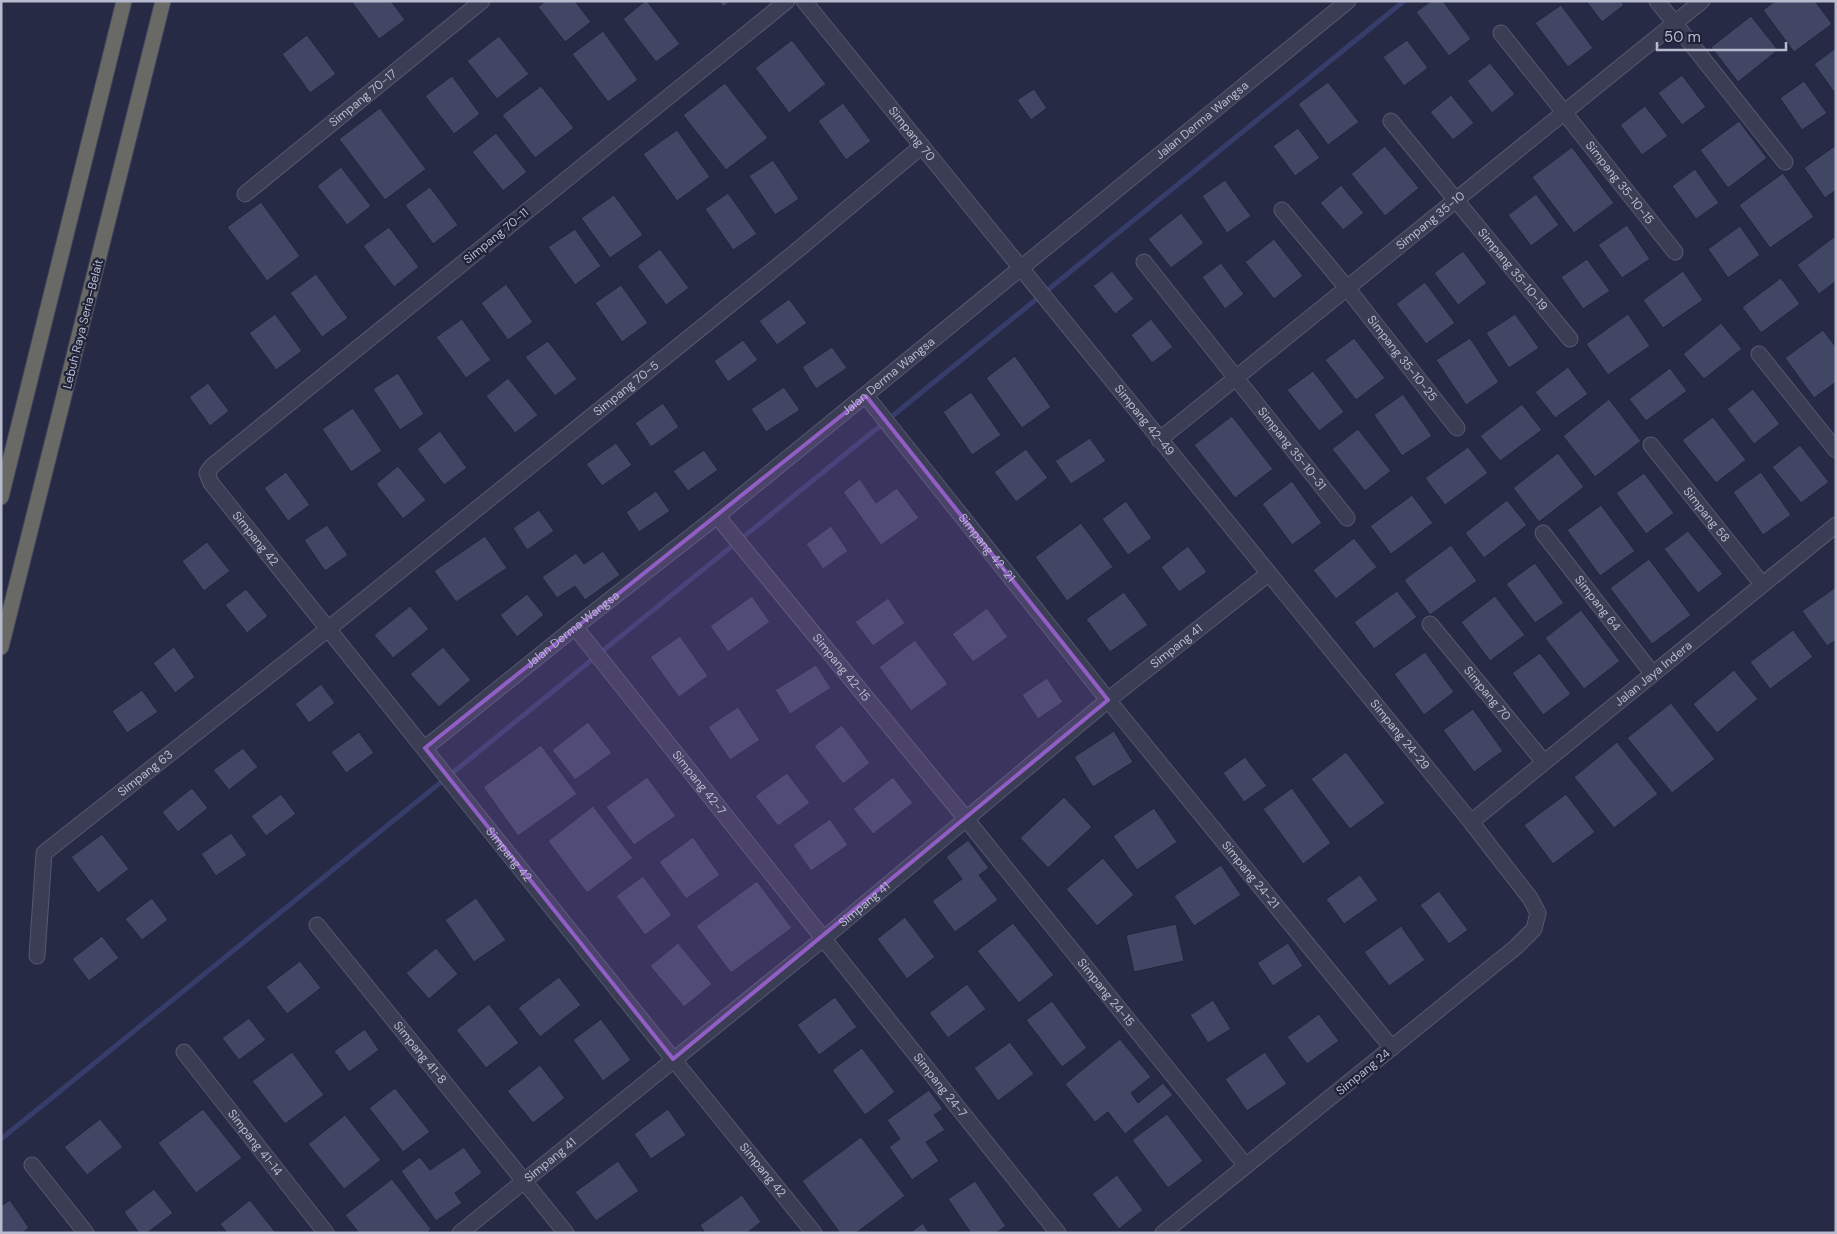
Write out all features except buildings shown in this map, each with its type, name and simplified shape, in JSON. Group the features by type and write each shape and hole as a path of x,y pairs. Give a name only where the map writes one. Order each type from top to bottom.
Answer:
{"highway":[{"path":"1,498 124,1"},
{"name":"Lebuh Raya Seria–Belait","path":"1,647 162,1"}],"street":[{"name":"Simpang 70-17","path":"245,194 482,1"},
{"name":"Simpang 70-11","path":"207,474 212,466 787,1"},
{"name":"Simpang 70","path":"804,1 1020,268"},
{"name":"Jalan Derma Wangsa","path":"424,748 718,516 1348,1"},
{"path":"1657,1 1784,162"},
{"name":"Simpang 35-10","path":"1159,440 1702,1"},
{"name":"Simpang 35-10-15","path":"1502,33 1675,252"},
{"name":"Simpang 35-10-19","path":"1391,121 1570,339"},
{"name":"Simpang 70-5","path":"328,628 794,253 922,146"},
{"name":"Simpang 35-10-25","path":"1282,210 1348,288 1457,428"},
{"name":"Simpang 35-10-31","path":"1144,262 1347,518"},
{"name":"Simpang 42-49","path":"1020,268 1268,574"},
{"path":"1760,354 1836,450"},
{"name":"Simpang 42-21","path":"866,396 1108,700"},
{"name":"Simpang 58","path":"1651,445 1762,584"},
{"name":"Simpang 42","path":"207,474 211,483 814,1233"},
{"name":"Simpang 42-15","path":"718,516 966,819"},
{"name":"Jalan Jaya Indera","path":"1471,822 1836,524"},
{"name":"Simpang 64","path":"1543,533 1652,673"},
{"name":"Simpang 41","path":"460,1233 823,939 1108,700 1268,574"},
{"name":"Simpang 24-29","path":"1268,574 1471,822 1530,898"},
{"name":"Simpang 70","path":"1430,624 1544,762"},
{"name":"Simpang 42-7","path":"575,627 823,939"},
{"name":"Simpang 63","path":"38,956 44,853 328,628"},
{"name":"Simpang 24-21","path":"1108,700 1392,1048"},
{"name":"Simpang 24-15","path":"966,819 1246,1166"},
{"name":"Simpang 24","path":"1163,1233 1516,947 1534,929 1538,913 1530,898"},
{"name":"Simpang 41-8","path":"317,925 566,1233"},
{"name":"Simpang 24-7","path":"823,939 1058,1233"},
{"name":"Simpang 41-14","path":"184,1052 326,1233"},
{"path":"32,1165 86,1233"}],"highlighted area":[{"path":"866,396 1108,700 673,1059 425,748"}],"waterway":[{"path":"1,1139 1404,1"}]}
